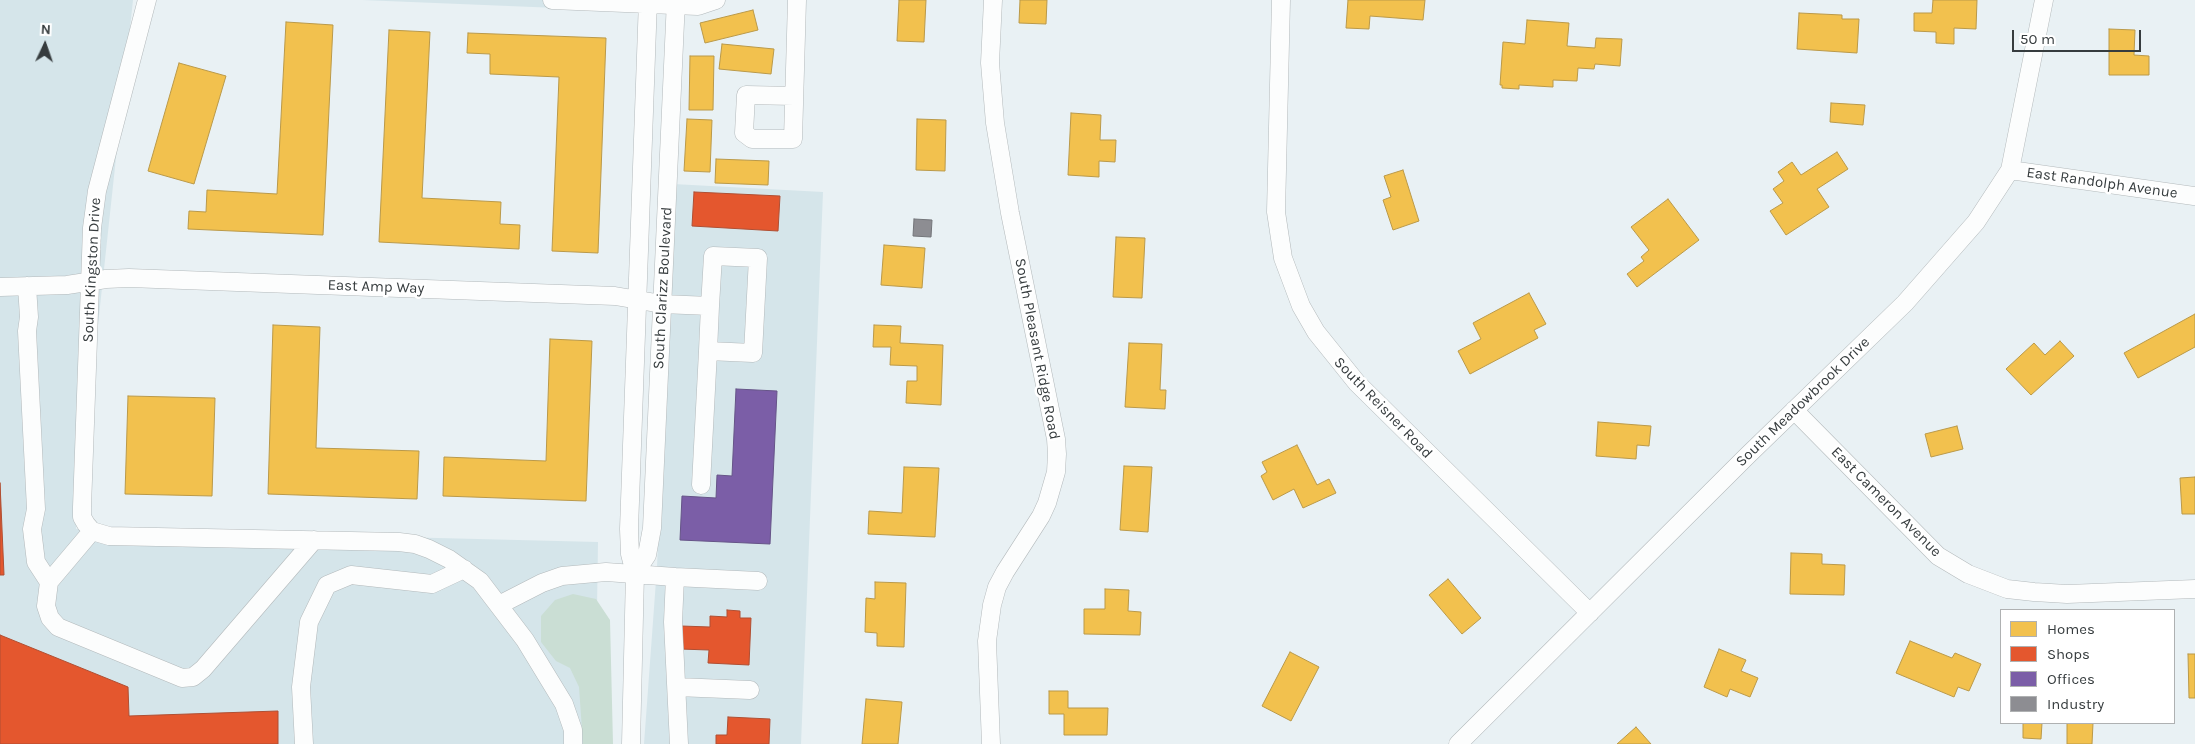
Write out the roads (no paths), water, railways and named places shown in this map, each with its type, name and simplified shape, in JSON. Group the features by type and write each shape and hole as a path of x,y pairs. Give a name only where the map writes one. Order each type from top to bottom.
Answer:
{"street":[{"name":"South Kingston Drive","path":"87,524 92,228 97,191 147,0"},
{"path":"552,0 676,3 698,6 716,0"},
{"path":"794,96 746,95 744,133 752,139 793,139 798,0"},
{"name":"South Pleasant Ridge Road","path":"991,744 987,641 992,605 997,587 1005,572 1041,516 1047,503 1056,472 1057,454 1010,213 995,123 990,62 993,0"},
{"name":"South Reisner Road","path":"1281,0 1276,212 1283,258 1301,306 1316,332 1357,383 1590,613"},
{"name":"South Meadowbrook Drive","path":"1458,744 1794,410 1906,303 1976,222 2010,170 2044,0"},
{"name":"South Clarizz Boulevard","path":"631,744 635,573 630,554 629,529 648,2"},
{"name":"South Clarizz Boulevard","path":"635,573 647,554 652,528 676,3"},
{"name":"East Randolph Avenue","path":"2010,170 2194,196"},
{"path":"701,485 710,306 713,256 758,258 753,353 708,351"},
{"name":"East Amp Way","path":"0,287 67,286 106,279 129,278 615,296 636,298 662,304 710,306"},
{"path":"27,286 36,509 32,529 36,562 49,582"},
{"name":"East Cameron Avenue","path":"1794,410 1938,556 1975,577 2006,589 2067,594 2195,589"},
{"path":"314,540 203,669 192,677 182,678 58,627 50,618 46,606 49,582 87,524 109,536 314,540 415,544 443,556 464,569 480,581 499,605 525,640 564,704 573,730 573,744"},
{"path":"304,744 301,687 309,622 327,584 351,575 432,584 464,569"},
{"path":"499,605 542,583 562,576 599,572 758,581"},
{"path":"675,577 673,622 679,744"},
{"path":"677,687 750,690"}]}
